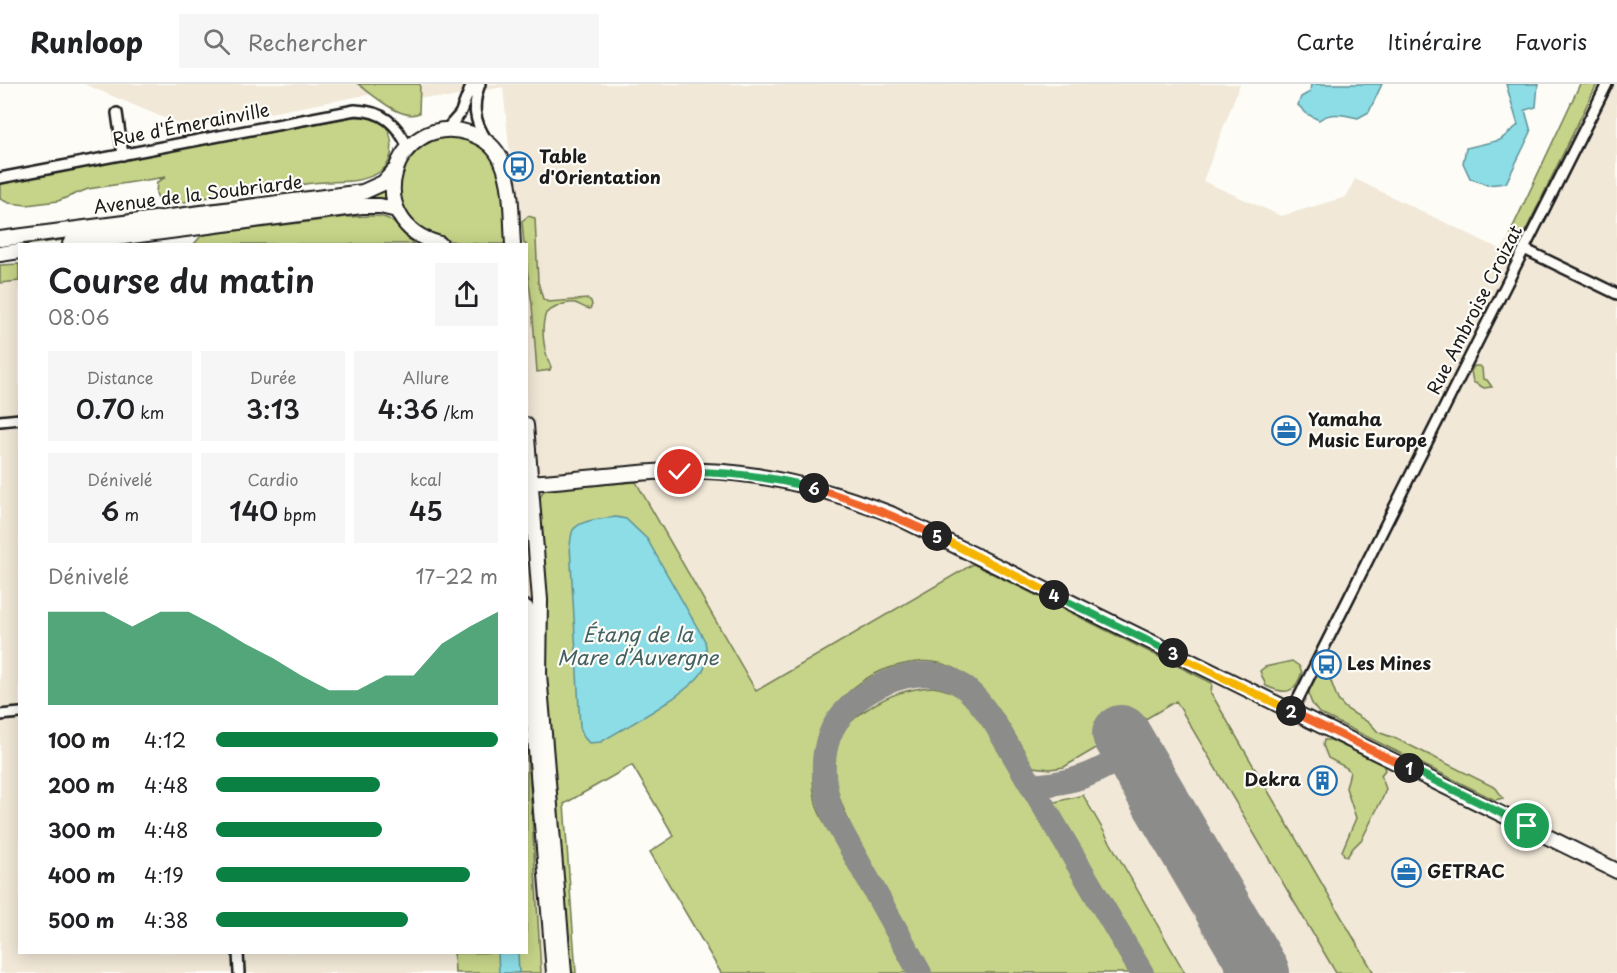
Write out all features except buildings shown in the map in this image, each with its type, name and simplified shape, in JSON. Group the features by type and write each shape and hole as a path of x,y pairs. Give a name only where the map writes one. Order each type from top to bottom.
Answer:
{"main road":[{"path":"436,243 415,234 397,210 394,196 394,171 408,147 424,137 445,131 467,132 489,143 502,161 507,176 513,243"},
{"name":"Avenue de la Soubriarde","path":"0,239 363,192 383,183 394,171"},
{"name":"Avenue de la Soubriarde","path":"78,243 371,205 397,210"},
{"path":"0,254 18,251"},
{"path":"528,464 540,600 532,675 564,973"},
{"path":"529,483 705,471 780,481 859,502 891,514 1617,871"},
{"path":"528,630 554,973"}],"street":[{"path":"445,131 457,118 472,84"},
{"path":"480,84 474,104 475,116 489,143"},
{"name":"Rue Ambroise Croizat","path":"1292,711 1607,84"},
{"name":"Rue d'Émerainville","path":"0,178 355,110 382,115 400,133 408,147"},
{"path":"117,113 123,155"},
{"path":"1524,249 1617,294"},
{"path":"0,421 18,419"},
{"path":"0,715 18,713"},
{"path":"238,954 239,973"}],"shaded area":[{"path":"84,84 358,84 372,94 188,128"},
{"path":"420,84 1240,84 1203,181 1281,216 1346,197 1355,179 1502,250 1580,84 1617,84 1617,973 721,973 650,852 674,836 632,765 564,804 576,973 0,973 0,283 18,281 18,954 528,954 528,243 519,243 503,87 447,98 420,97"}],"green space":[{"path":"358,84 420,84 419,113 404,114 379,100"},
{"path":"1580,84 1597,84 1521,240 1517,242 1512,240 1511,231"},
{"path":"352,117 377,119 389,131 391,138 391,153 386,166 381,171 365,178 293,186 281,183 169,205 160,204 156,193 157,182 166,177 88,189 58,201 27,205 9,203 0,199 0,183"},
{"path":"452,135 475,142 492,157 503,181 506,243 450,241 429,233 409,217 400,196 401,172 405,162 419,146 439,137"},
{"path":"386,189 388,201 373,200 40,243 18,243 0,249 0,244"},
{"path":"372,216 390,220 413,243 195,243 202,235"},
{"path":"528,216 535,218 538,282 543,299 548,302 588,299 592,305 590,309 575,303 567,303 546,313 543,326 544,340 551,367 550,370 537,372 528,275 528,243 524,243 522,221"},
{"path":"18,264 18,281 0,283 0,265"},
{"path":"1474,366 1482,368 1483,379 1487,380 1492,387 1484,388 1473,382 1471,371"},
{"path":"636,482 756,691 973,564 1212,683 1211,693 1374,973 1336,973 1176,701 1064,767 1050,769 1033,767 1000,712 979,687 954,668 924,661 892,667 872,676 839,702 827,720 819,739 814,759 813,781 816,803 822,819 912,973 721,973 650,852 674,836 632,765 564,804 576,973 567,973 545,711 538,503 546,489"},
{"path":"1292,661 1299,666 1302,672 1293,688 1289,691 1279,691 1266,686 1260,671 1265,667"},
{"path":"1320,674 1329,676 1338,700 1345,708 1371,724 1378,732 1397,739 1496,788 1503,798 1495,800 1319,713 1310,698 1309,688"},
{"path":"933,687 956,695 984,720 1132,973 929,973 842,806 833,758 840,735 862,712 900,693"},
{"path":"1324,740 1331,740 1383,765 1385,770 1381,775 1386,789 1383,797 1362,839 1347,857 1342,851 1356,818 1346,788 1350,772 1328,758 1323,745"},
{"path":"528,749 541,973 455,973 454,954 528,954"},
{"path":"1083,795 1185,973 1153,973 1051,803"}],"water":[{"path":"1311,84 1382,84 1369,112 1358,118 1333,115 1319,120 1307,114 1298,105 1301,97 1310,92"},
{"path":"1506,84 1538,84 1536,107 1525,110 1531,132 1506,183 1487,185 1470,178 1463,163 1466,148 1500,140 1518,125"},
{"name":"Étang de la Mare d’Auvergne","path":"616,517 626,519 647,539 705,641 707,659 704,669 697,678 673,698 601,742 589,743 580,727 570,545 572,532 577,526 593,520"},
{"path":"498,954 518,954 519,973 499,973"}],"taxiway":[{"path":"920,973 834,818 826,788 824,758 829,737 837,721 850,706 885,683 925,674 944,677 961,685 975,697 994,722 1142,973"},
{"path":"1033,786 1074,780 1131,752"}],"runway":[{"path":"1121,734 1261,973"}],"place":[{"name":"Table d'Orientation","path":"518,167"},
{"name":"Yamaha Music Europe","path":"1287,430"},
{"name":"Les Mines","path":"1326,664"},
{"name":"Dekra","path":"1322,780"},
{"name":"GETRAC","path":"1406,872"}],"route":[{"path":"680,472 705,471 758,477 812,488 891,514 1527,826"}]}
